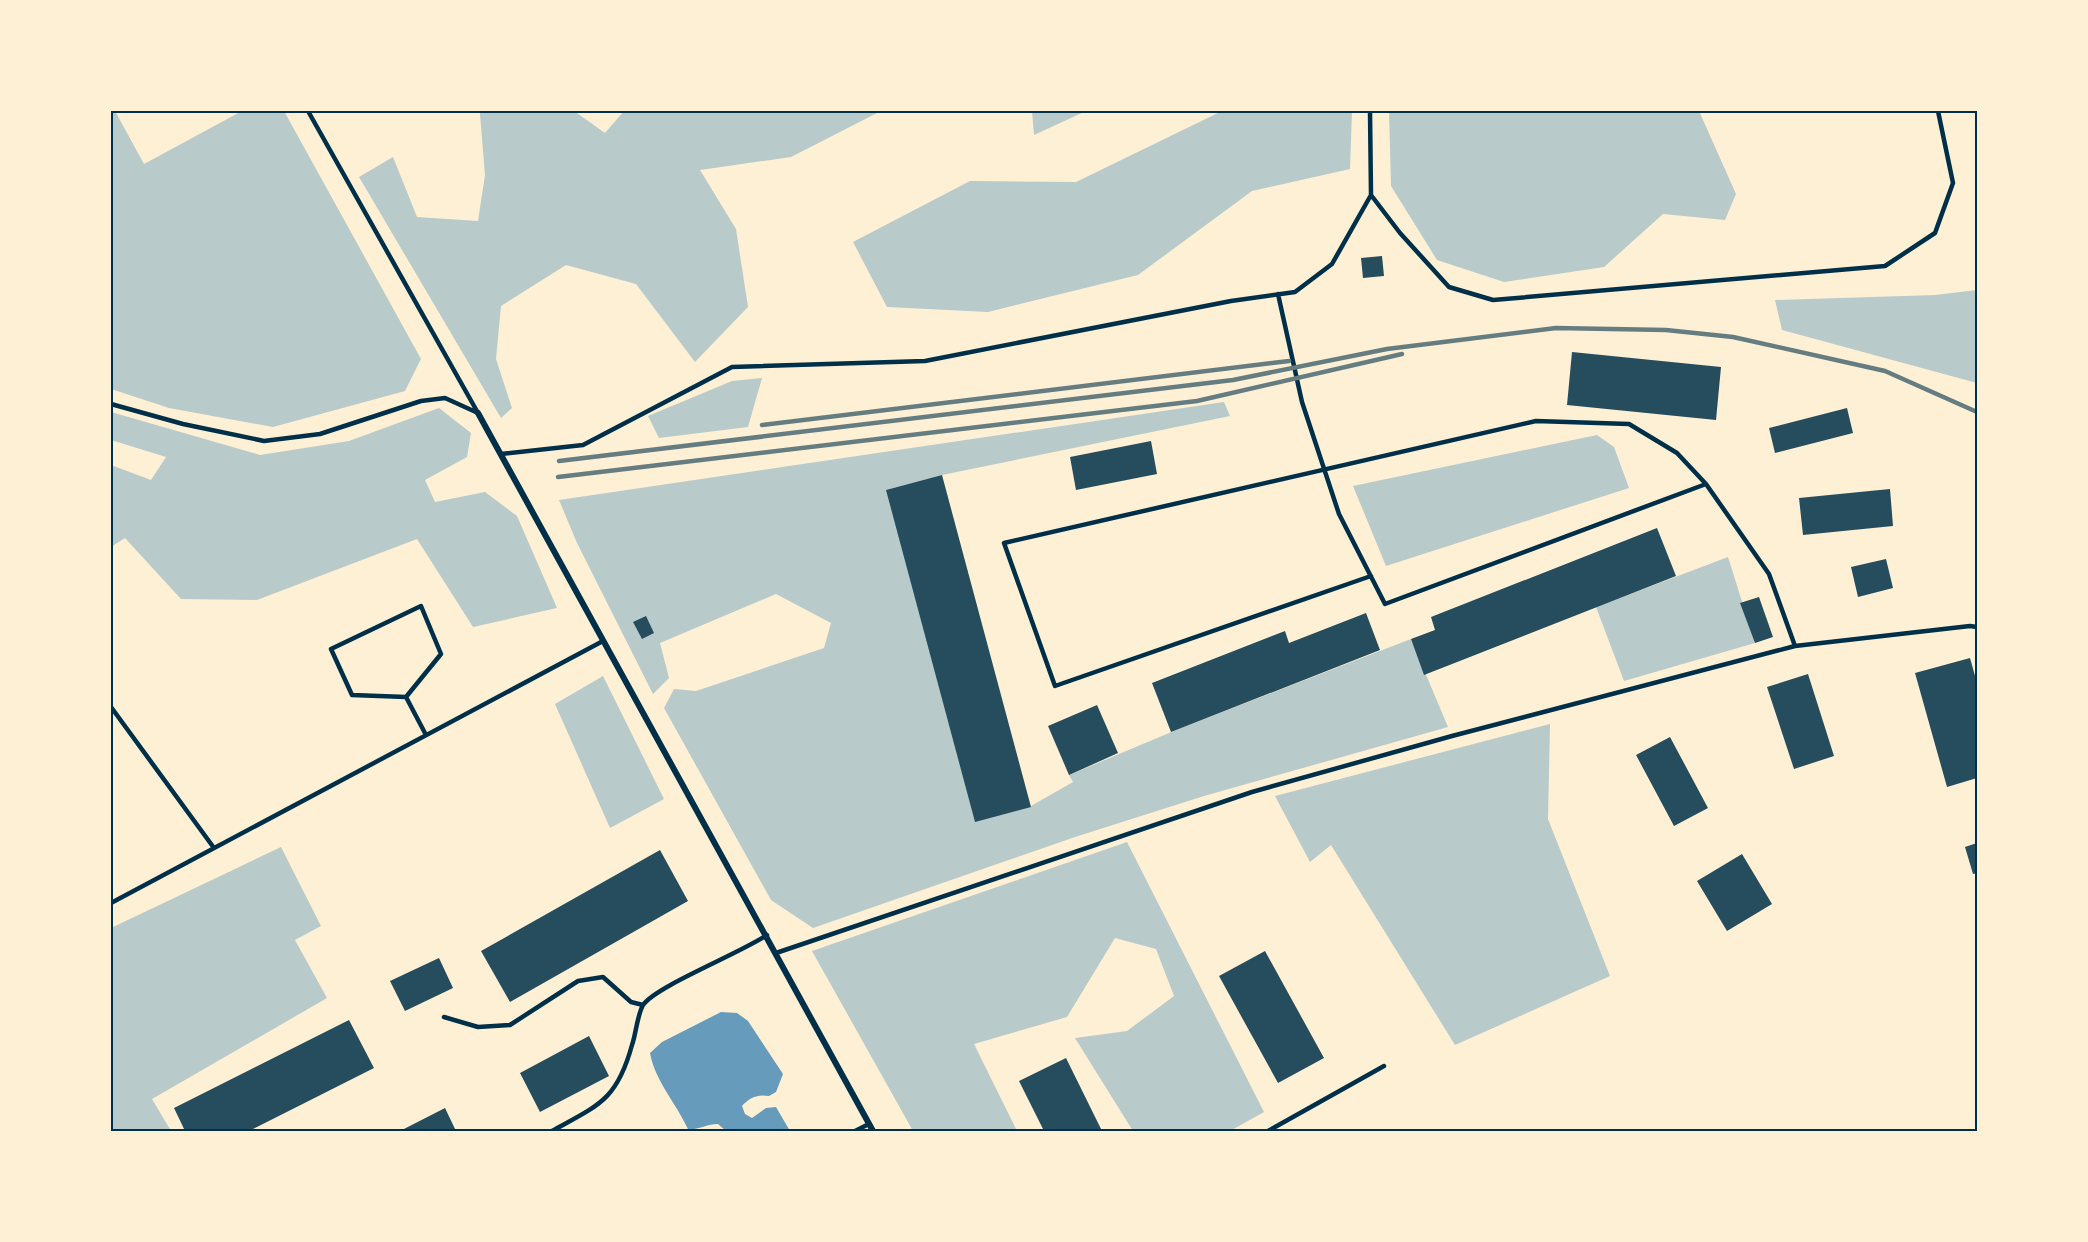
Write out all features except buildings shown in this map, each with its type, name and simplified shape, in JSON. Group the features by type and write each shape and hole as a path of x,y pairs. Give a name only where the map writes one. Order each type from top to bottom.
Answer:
{"street":[{"path":"478,413 873,1131"}],"lane":[{"path":"308,111 478,413"},
{"path":"501,454 583,445 732,367 925,361 1295,292 1332,264 1371,195 1370,111"},
{"path":"1371,195 1400,233 1449,287 1493,300 1885,266 1935,233 1953,183 1938,111"},
{"path":"1278,294 1302,402 1324,471 1339,514 1385,604 1706,484"},
{"path":"111,404 183,424 264,441 320,434 429,400 445,398 478,413"},
{"path":"1371,576 1055,686 1004,543 1536,421 1629,424 1677,453 1706,484 1769,574 1795,646"},
{"path":"421,606 441,654 406,697 352,695 331,649 421,606"},
{"path":"776,953 1252,792 1452,736 1795,646 1977,627"},
{"path":"111,903 603,641"},
{"path":"406,697 426,735"},
{"path":"111,707 214,848"},
{"path":"552,1131 590,1110 609,1096 624,1074 643,1005 660,991 748,948 767,935"},
{"path":"444,1017 478,1028 510,1025 578,981 603,977 631,1002 643,1005"},
{"path":"1268,1131 1384,1066"},
{"path":"855,1131 869,1124"}],"shaded area":[{"path":"111,111 115,111 144,164 242,111 284,111 421,359 405,391 273,427 169,408 111,389"},
{"path":"482,111 574,111 605,133 624,111 881,111 791,157 700,170 736,229 748,307 695,362 636,284 566,265 501,306 496,359 512,408 501,418 359,177 393,157 417,217 478,221 485,175 480,114"},
{"path":"1032,111 1086,111 1034,135"},
{"path":"1222,111 1352,111 1350,169 1252,191 1138,275 988,312 887,307 853,242 970,181 1076,182"},
{"path":"1389,111 1699,111 1736,194 1725,220 1663,214 1604,267 1504,282 1437,260 1391,186"},
{"path":"1977,290 1977,383 1782,330 1775,300 1935,295"},
{"path":"762,378 748,427 659,438 648,416 732,381"},
{"path":"1224,402 1230,416 942,475 887,490 975,821 1031,806 1073,782 1069,775 1181,728 1411,639 1448,727 1204,796 1075,837 813,928 771,900 664,708 674,689 696,691 824,648 831,623 776,594 660,643 669,678 653,694 577,543 559,500"},
{"path":"439,408 471,433 467,457 425,480 435,502 485,492 517,516 557,608 473,627 417,539 257,600 181,599 125,538 111,547 111,465 151,480 166,457 111,440 111,412 260,455 349,441"},
{"path":"1597,435 1614,447 1629,488 1386,566 1353,486"},
{"path":"1728,557 1755,643 1624,681 1596,607"},
{"path":"603,676 664,799 610,828 555,704"},
{"path":"1550,724 1548,819 1610,976 1455,1045 1331,845 1310,862 1275,796"},
{"path":"1127,842 1264,1112 1230,1131 1133,1131 1075,1038 1127,1031 1174,996 1156,949 1115,938 1067,1017 974,1044 1017,1131 913,1131 812,951"},
{"path":"281,847 321,926 295,940 327,998 152,1099 171,1131 111,1131 111,928"}],"water":[{"path":"721,1012 737,1013 748,1021 783,1074 776,1092 769,1096 754,1097 742,1106 745,1114 752,1118 766,1108 776,1107 790,1131 726,1131 718,1124 688,1129 666,1092 656,1073 650,1053 662,1042"}],"railway":[{"path":"559,461 1233,380 1387,349 1556,328 1666,330 1733,337 1885,371 1977,412"},
{"path":"558,477 1197,401 1402,354"},
{"path":"762,425 1289,361"}]}
